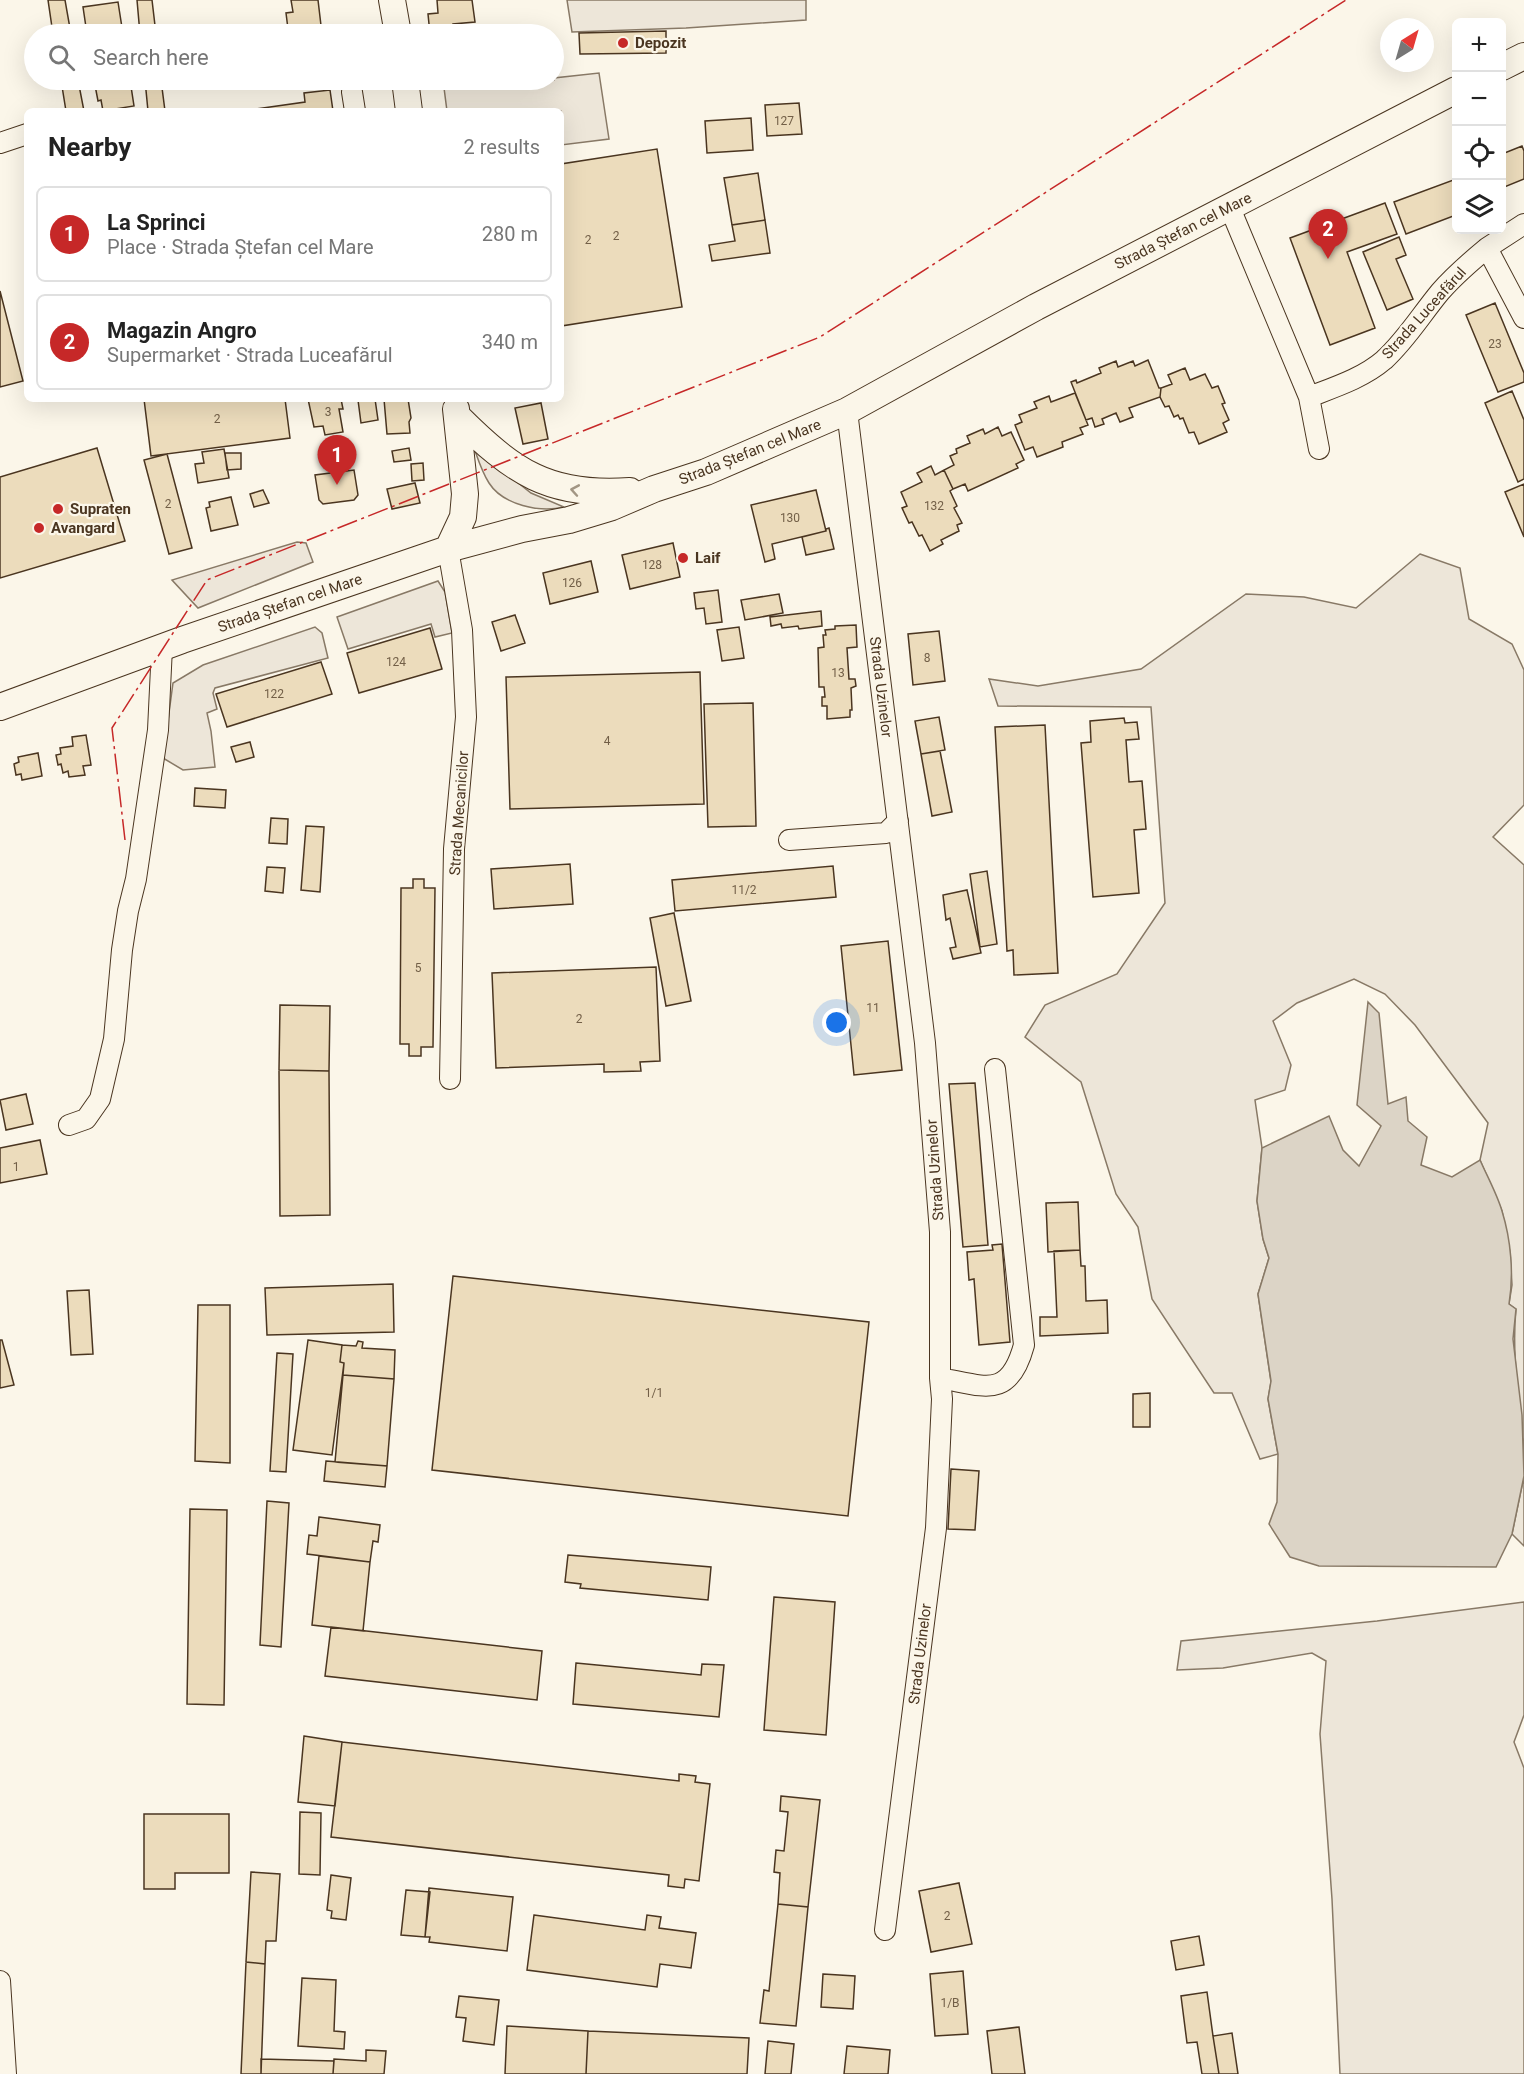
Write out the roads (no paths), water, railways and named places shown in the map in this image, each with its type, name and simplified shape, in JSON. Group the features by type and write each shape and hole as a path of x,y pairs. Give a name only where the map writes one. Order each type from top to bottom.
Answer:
{"main road":[{"path":"392,0 396,24"},
{"path":"1506,65 1524,56"},
{"path":"406,90 409,108"},
{"name":"Strada Ștefan cel Mare","path":"0,707 162,647 448,549 522,529 569,520 612,507 654,489 706,472 847,411 1036,306 1452,92"},
{"path":"456,407 496,453 517,468 555,485 572,490 603,493 654,489"},
{"path":"448,549 463,517 465,494 456,407"}],"street":[{"path":"0,143 24,135"},
{"path":"1230,208 1310,397 1319,449"},
{"name":"Strada Luceafărul","path":"1310,397 1355,378 1382,361 1403,340 1440,292 1465,267 1487,248 1524,224"},
{"path":"1487,248 1524,318"},
{"name":"Strada Uzinelor","path":"847,411 925,1042 939,1221 942,1399 936,1528 885,1929"},
{"name":"Strada Mecanicilor","path":"448,549 462,630 466,717 454,849 450,1079"},
{"path":"69,1125 86,1119 100,1099 114,1039 122,950 136,879 158,730 162,647"},
{"path":"789,840 886,833 898,821"},
{"path":"940,1378 992,1387 1006,1381 1014,1371 1024,1345 995,1069"},
{"path":"0,1981 6,2074"}],"place":[{"name":"Depozit","path":"623,43"},
{"name":"Magazin Angro","path":"1328,259"},
{"name":"La Sprinci","path":"337,485"},
{"name":"Supraten","path":"58,509"},
{"name":"Avangard","path":"39,528"},
{"name":"Laif","path":"683,558"}]}
